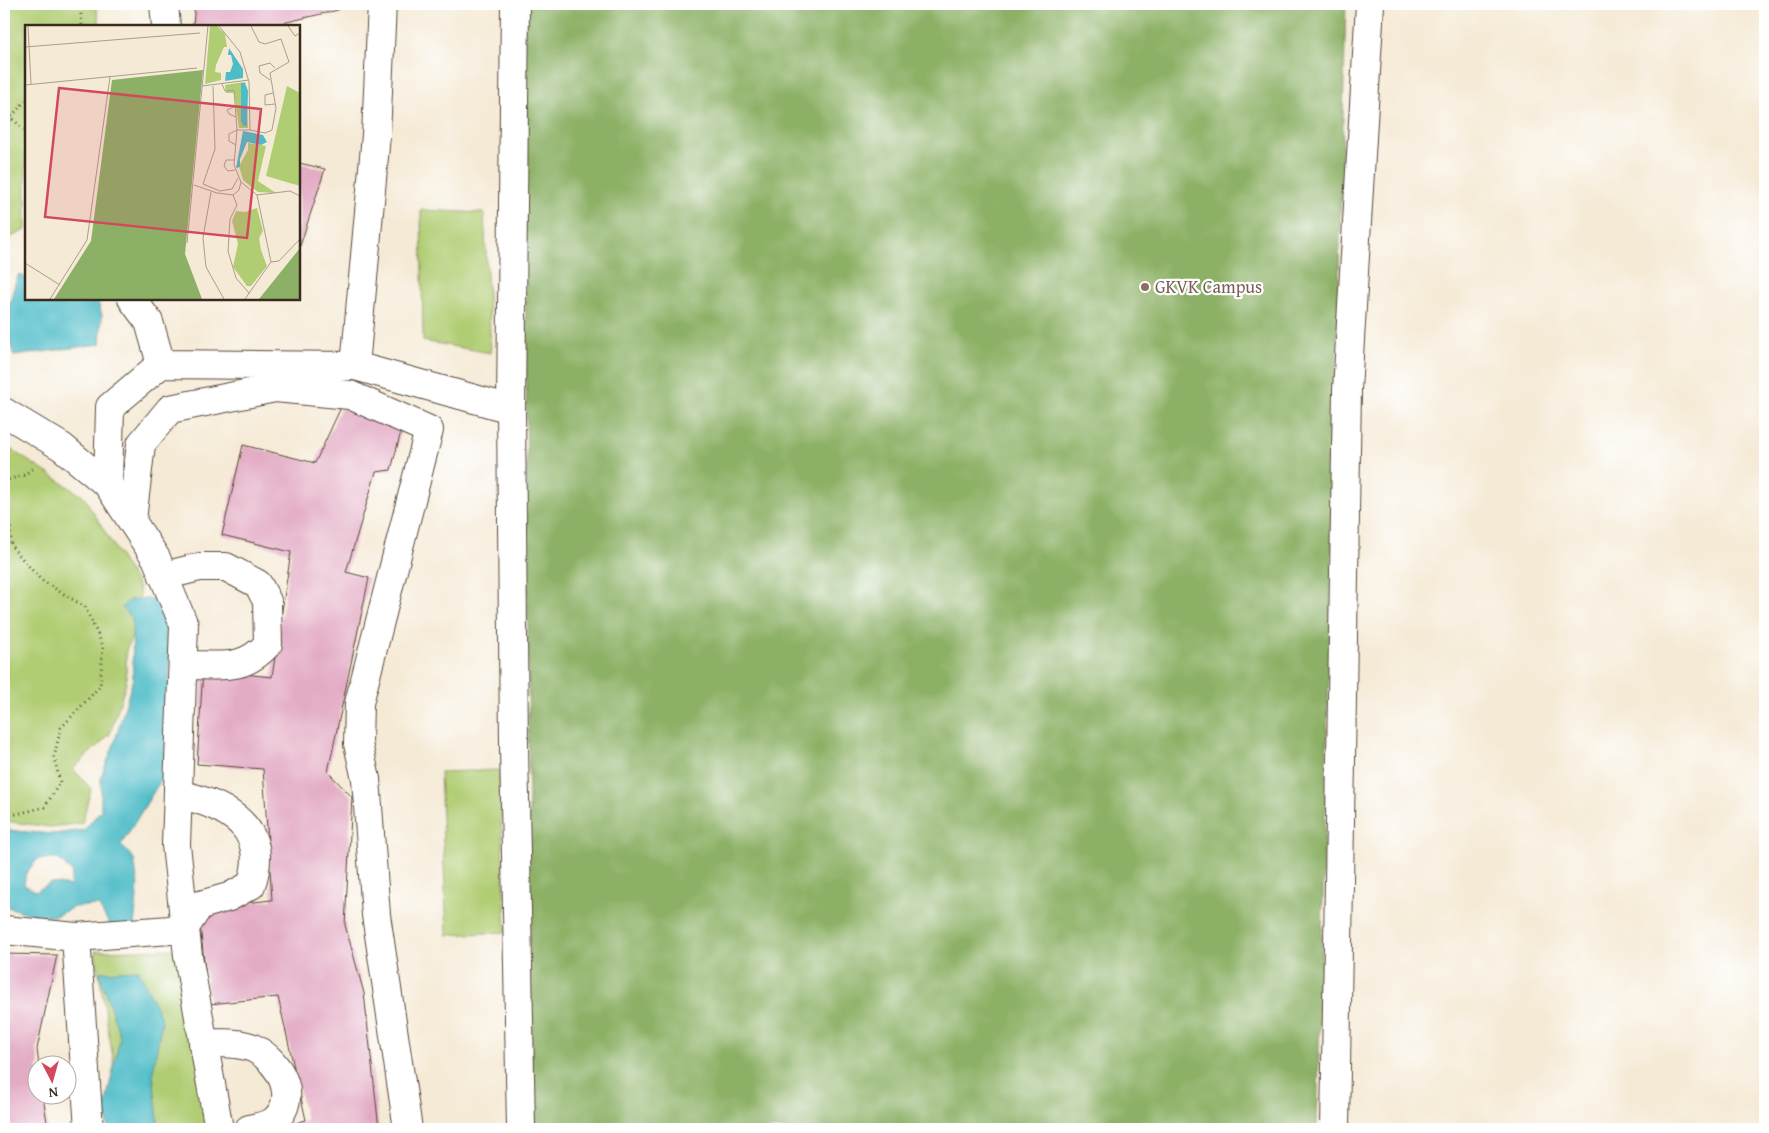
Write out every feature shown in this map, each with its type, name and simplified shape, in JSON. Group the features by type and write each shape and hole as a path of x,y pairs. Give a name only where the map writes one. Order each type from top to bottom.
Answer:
{"street":[{"path":"164,4 166,25"},
{"path":"355,366 376,135 382,4"},
{"path":"515,4 511,409 514,746 522,1129"},
{"path":"1335,1129 1347,390 1370,4"},
{"path":"133,300 149,322 160,364"},
{"path":"108,484 110,407 160,364 304,378 350,395 429,430 360,702 358,744 366,778 376,916 408,1129"},
{"path":"132,520 141,444 170,409 275,388 304,378 355,366 511,409"},
{"path":"4,412 62,447 108,484 156,558 184,625 176,845 184,929 219,1129"},
{"path":"164,576 200,567 226,568 258,584 267,602 268,644 256,658 238,665 183,665"},
{"path":"178,794 204,800 224,809 242,823 254,842 256,870 251,885 229,897 200,905 184,929"},
{"path":"4,930 76,937 184,929"},
{"path":"76,937 88,1129"},
{"path":"203,1043 231,1043 252,1048 269,1058 283,1076 286,1096 281,1111 274,1122 249,1129"}],"path":[{"path":"80,4 82,25"},
{"path":"4,140 11,117 25,101"},
{"path":"4,115 11,117 25,131"},
{"path":"4,500 10,512 10,546 41,580 85,607 103,646 100,686 62,728 54,756 60,782 45,807 4,818"}],"green space":[{"path":"4,4 96,4 100,25 25,25 25,230 4,240"},
{"name":"GKVK Campus","path":"524,4 1346,4 1317,1129 531,1129"},
{"path":"421,210 484,213 491,353 423,341"},
{"path":"4,445 84,497 139,588 140,617 126,650 126,683 110,734 73,769 91,789 82,823 51,827 4,821"},
{"path":"499,770 506,932 447,935 440,772"},
{"path":"175,949 214,1129 125,1129 95,951"}],"water":[{"path":"19,274 25,277 25,300 97,300 102,315 100,344 14,356 8,324 15,284"},
{"path":"156,598 166,610 171,641 164,775 121,845 134,859 138,886 134,926 111,927 98,905 74,907 55,916 38,916 4,906 4,830 53,834 84,830 101,810 101,777 114,744 133,679 132,618 122,608 129,600","holes":["38,859 58,859 72,872 70,886 51,883 36,891 24,885 26,873"]},
{"path":"139,970 162,1020 153,1073 159,1129 108,1129 105,1107 120,1037 99,972"}],"building":[{"path":"195,4 337,4 338,10 274,25 193,25"},
{"path":"300,163 325,169 300,246"},
{"path":"343,403 403,424 391,470 376,472 346,572 369,578 328,772 352,797 345,925 364,993 379,1129 276,1129 306,1120 278,997 209,1004 198,908 272,900 263,769 197,764 203,670 272,677 291,552 222,535 243,445 315,463"},
{"path":"4,954 57,955 37,1049 38,1056 28,1056 28,1106 45,1106 48,1129 4,1129"}],"place":[{"name":"GKVK Campus","path":"1145,287"}]}
